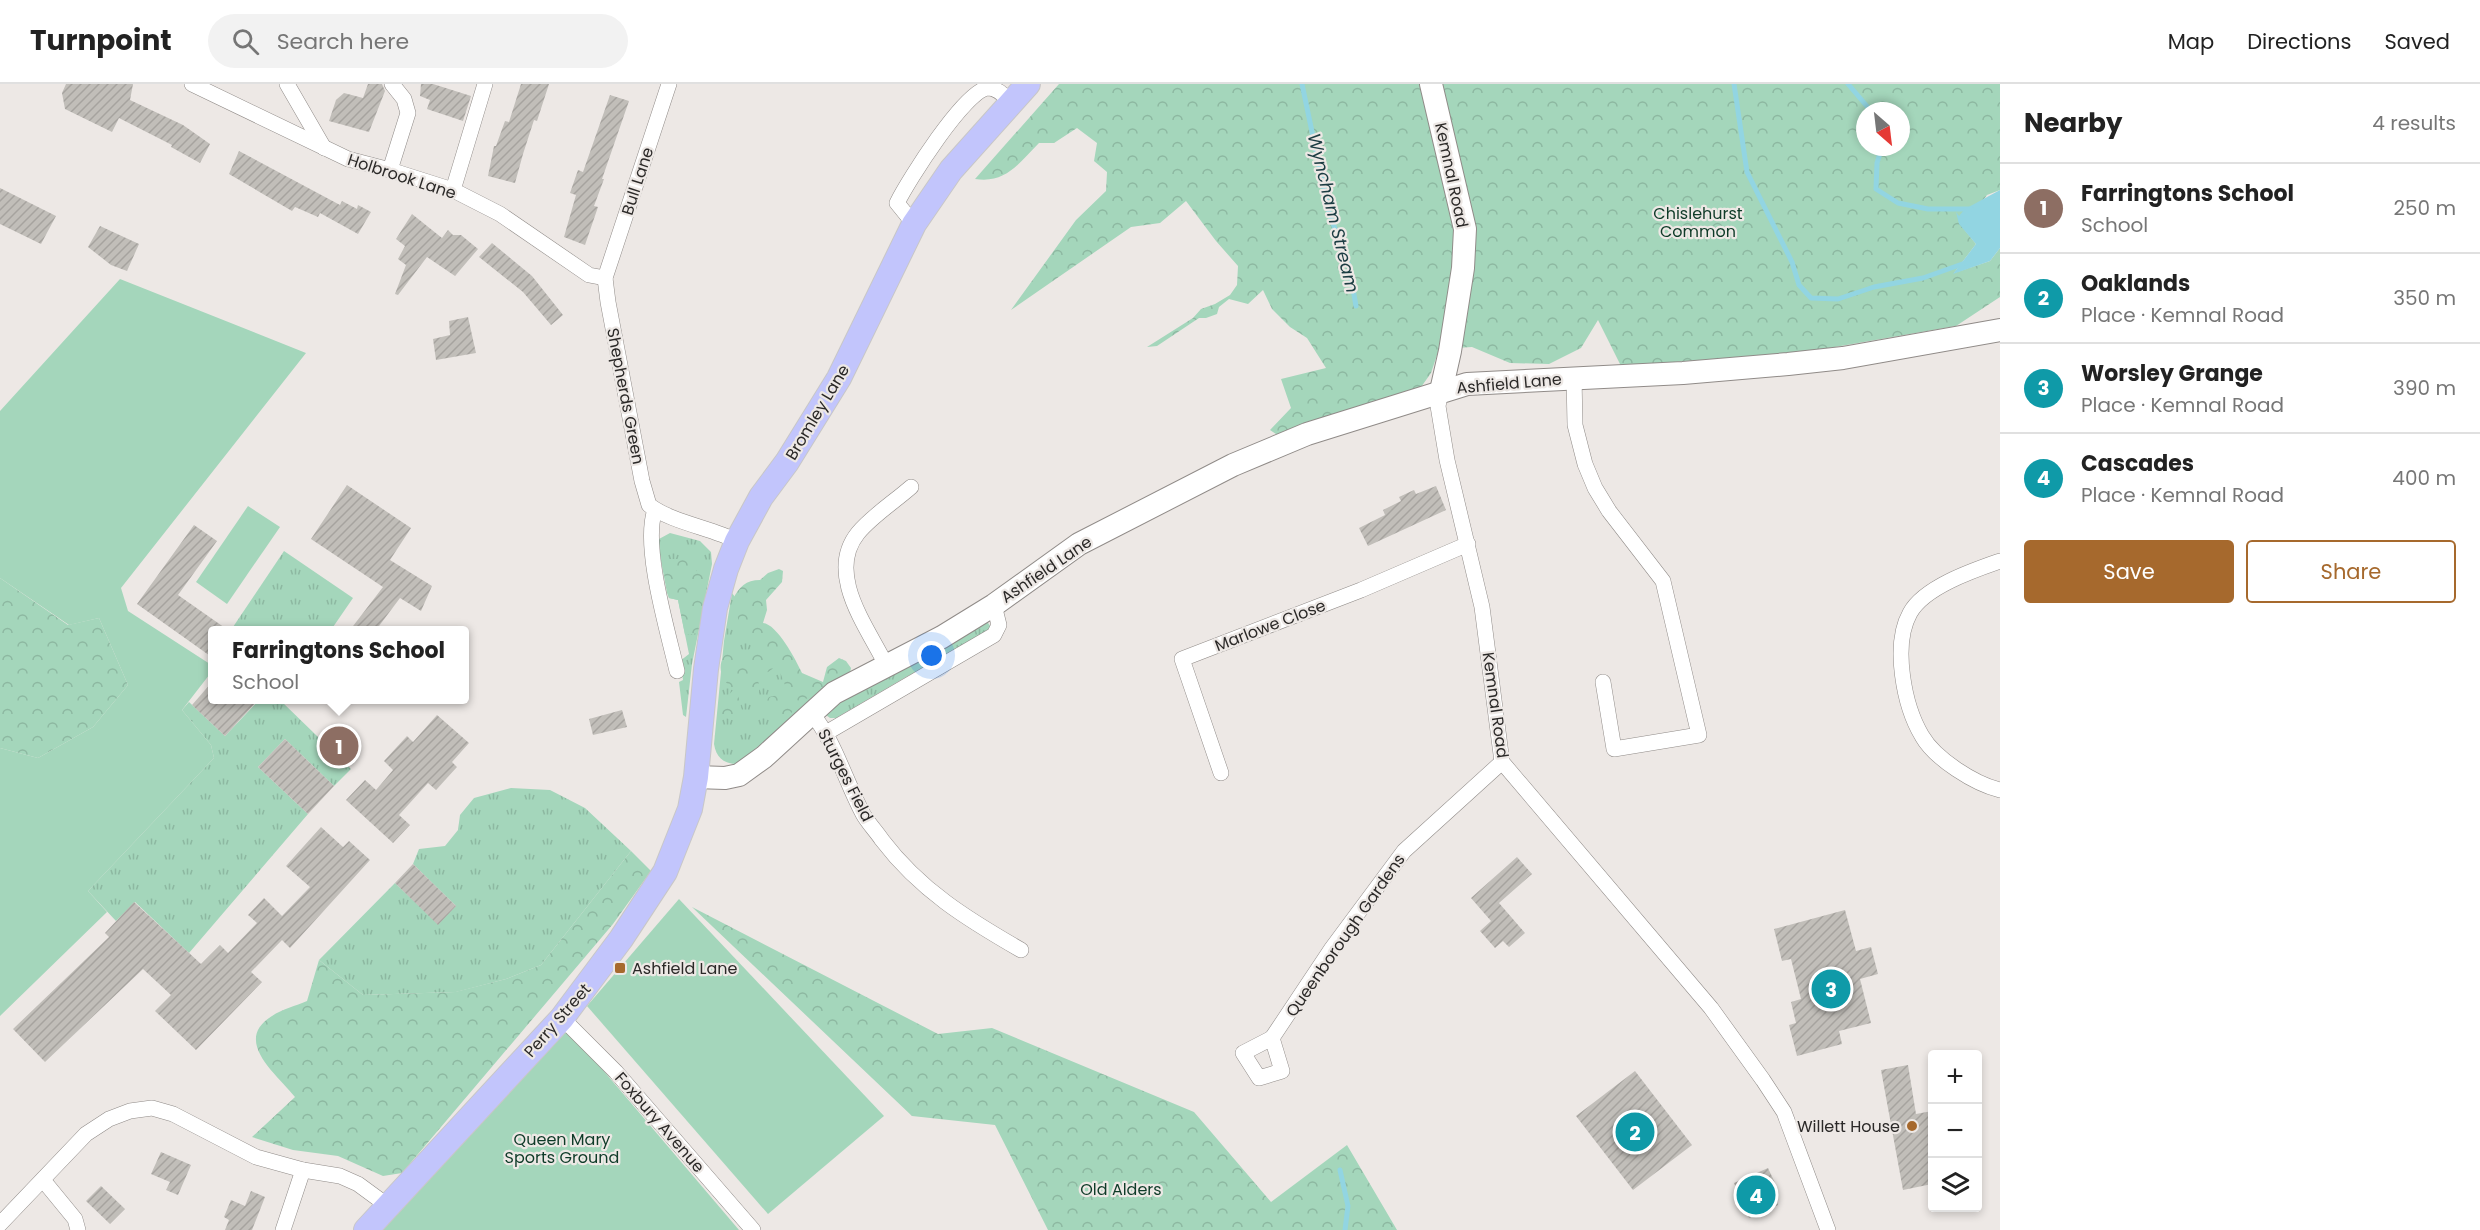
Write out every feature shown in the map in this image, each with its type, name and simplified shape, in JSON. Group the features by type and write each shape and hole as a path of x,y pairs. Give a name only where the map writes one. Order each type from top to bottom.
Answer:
{"main road":[{"name":"Bromley Lane","path":"696,777 712,625 719,591 737,541 761,496 787,462 839,378 914,224 951,170 1028,84"},
{"name":"Perry Street","path":"366,1230 562,1018 621,939 665,872 690,809 696,777"}],"street":[{"name":"Holbrook Lane","path":"192,84 348,159 453,190 500,214 590,275 605,278"},
{"path":"286,84 324,148"},
{"path":"390,170 408,114 404,99 392,84"},
{"path":"453,190 485,84"},
{"name":"Bull Lane","path":"605,278 669,84"},
{"name":"Kemnal Road","path":"1431,84 1465,229 1463,268 1450,351 1438,406 1447,460 1482,606 1502,762 1711,1008 1762,1080 1784,1112 1828,1230"},
{"name":"Shepherds Green","path":"605,278 642,481 649,505 655,510"},
{"name":"Ashfield Lane","path":"696,777 732,777 746,771 834,693 942,637 994,604 1079,544 1233,465 1307,434 1467,384 1683,373 1788,364 1843,358 2000,330"},
{"path":"1574,377 1575,425 1585,464 1595,488 1609,511 1664,581 1699,735 1614,749 1603,682"},
{"path":"886,665 850,594 846,574 848,555 858,534 910,487"},
{"path":"676,672 657,581 650,531 655,510 717,531 737,541"},
{"name":"Marlowe Close","path":"1221,773 1182,659 1361,590 1468,544"},
{"path":"2000,561 1968,573 1934,590 1911,612 1902,642 1902,672 1910,709 1922,737 1938,756 1965,774 2000,789"},
{"name":"Ashfield Lane","path":"826,733 994,635 999,625 994,604"},
{"name":"Sturges Field","path":"810,712 826,733 865,817 892,853 918,882 968,919 1021,950"},
{"name":"Queenborough Gardens","path":"1272,1038 1332,948 1404,851 1502,762"},
{"name":"Foxbury Avenue","path":"562,1018 616,1072 753,1230"},
{"path":"0,1224 86,1134 110,1119 130,1111 152,1108 173,1114 256,1157 303,1170 340,1176 358,1184 388,1206"},
{"path":"282,1230 303,1170"},
{"path":"43,1180 75,1219 78,1230"}],"green space":[{"name":"Chislehurst Common","path":"1059,84 2000,84 2000,190 1987,195 1963,228 1976,244 1954,273 1990,261 2000,248 2000,297 1956,326 1806,352 1621,366 1598,320 1581,348 1549,364 1510,363 1472,347 1439,349 1431,373 1419,390 1279,436 1270,430 1291,408 1281,379 1326,368 1307,338 1290,327 1272,309 1263,290 1248,304 1229,299 1219,307 1217,314 1199,318 1157,346 1147,347 1193,318 1201,309 1230,295 1237,285 1238,266 1186,201 1160,223 1131,227 1011,310 1076,220 1106,191 1107,172 1094,161 1097,143 1077,128 1054,143 1039,143 1004,175 986,180 975,179"},
{"path":"120,279 306,353 121,588 128,611 208,663 208,676 182,710 211,745 214,758 88,891 107,912 0,1016 0,748 38,758 93,727 128,685 99,618 69,625 0,578 0,411"},
{"path":"248,506 280,527 227,604 196,582"},
{"path":"670,533 700,541 711,552 712,564 692,664 686,717 683,715 679,682 683,680 680,661 689,654 678,600 669,598 667,593 658,544 659,539"},
{"path":"284,551 353,598 334,626 234,626"},
{"path":"688,555 692,557 697,572 708,580 698,633 685,635 678,600 669,598 662,564 667,559 678,559"},
{"path":"779,569 783,571 782,582 766,600 767,610 763,623 774,629 780,636 802,673 823,682 827,667 839,658 846,661 851,668 850,673 815,696 799,701 791,698 793,711 784,720 772,722 767,717 765,703 769,697 788,693 777,664 770,671 754,678 759,683 759,694 754,697 746,694 738,695 742,711 738,719 730,720 721,714 721,706 723,700 734,689 728,685 721,673 722,661 724,656 735,647 746,651 752,648 739,622 733,599 744,585 760,580 768,573"},
{"path":"0,578 68,625 99,618 128,685 93,727 38,758 0,748"},
{"path":"732,593 798,680 825,688 735,764 721,758 714,744 724,641"},
{"path":"984,622 991,627 983,637 906,677 836,718 826,715 834,703"},
{"path":"189,702 225,736 255,704 284,704 351,769 334,786 285,739 258,767 308,814 189,953 135,902 116,921 88,891 214,758 211,745 182,710"},
{"path":"511,788 550,790 585,808 631,851 541,965 506,979 456,992 363,995 319,960 395,883 438,924 456,906 413,864 419,849 445,846 458,830 460,815 474,798"},
{"path":"631,851 651,871 613,924 402,1173 383,1176 338,1156 293,1150 252,1137 295,1097 269,1068 257,1047 256,1036 261,1026 272,1016 307,1001 319,960 363,995 455,992 506,979 541,965"},
{"path":"679,899 884,1116 768,1214 587,1006"},
{"name":"Old Alders","path":"692,907 938,1034 992,1028 1194,1112 1271,1202 1347,1145 1397,1230 1048,1230 995,1125 912,1116"},
{"name":"Queen Mary Sports Ground","path":"563,1023 739,1230 383,1230"}],"water":[{"path":"2000,190 2000,248 1990,261 1953,274 1976,244 1959,224 1956,212 1959,216 1965,209"}],"building":[{"path":"66,84 133,84 130,100 183,125 210,144 200,163 171,147 172,145 119,118 112,132 65,109 62,93"},
{"path":"368,84 382,84 385,91 369,132 329,121 336,100 344,93 363,98"},
{"path":"421,84 433,84 471,96 463,121 427,109 430,100 420,96"},
{"path":"521,84 549,84 537,121 534,120 515,183 488,176 494,146 496,146 505,121 509,122"},
{"path":"610,95 629,101 602,179 604,179 594,206 598,207 585,245 564,237 576,195 570,193 578,170 583,172"},
{"path":"239,151 340,205 342,201 357,209 358,205 371,212 358,234 320,213 318,217 295,207 292,211 229,174"},
{"path":"0,188 56,216 41,244 0,224"},
{"path":"412,214 442,238 448,230 453,235 461,235 478,249 455,276 427,257 398,295 395,294 406,265 398,259 405,246 396,239"},
{"path":"100,226 139,244 127,271 111,265 88,247"},
{"path":"492,243 532,276 563,315 551,325 523,292 479,257"},
{"path":"468,317 476,353 436,360 433,339 450,335 449,321"},
{"path":"347,485 411,528 390,560 432,586 421,611 400,598 379,626 353,626 383,587 311,539"},
{"path":"1436,486 1446,510 1368,546 1359,528 1385,515 1383,510 1401,501 1399,497 1414,490 1416,494"},
{"path":"194,525 217,541 178,595 222,626 208,626 208,654 137,604"},
{"path":"208,687 208,704 254,704 225,736 192,705"},
{"path":"622,710 627,727 593,735 589,719"},
{"path":"437,715 469,743 452,762 457,767 436,790 428,783 399,815 410,825 393,843 346,800 365,780 376,790 393,770 384,761 407,736 413,742"},
{"path":"285,739 334,786 308,814 258,767"},
{"path":"321,827 343,847 349,841 370,860 290,948 282,940 251,972 262,982 196,1050 155,1011 171,995 143,969 45,1062 13,1029 109,937 105,933 134,902 201,964 220,945 228,953 257,923 248,915 264,898 282,916 310,887 286,866"},
{"path":"1517,857 1532,874 1499,903 1525,933 1509,947 1503,941 1495,948 1480,931 1491,921 1471,898"},
{"path":"413,864 456,906 438,925 395,883"},
{"path":"1845,910 1856,951 1871,947 1878,974 1860,979 1871,1023 1839,1031 1842,1044 1797,1056 1789,1025 1796,1023 1791,1002 1801,999 1791,959 1782,961 1774,929"},
{"name":"Willett House","path":"1908,1065 1916,1114 1928,1112 1928,1185 1903,1190 1881,1070"},
{"path":"1635,1071 1692,1145 1633,1190 1576,1116"},
{"path":"161,1152 191,1165 178,1195 166,1190 170,1182 151,1174"},
{"path":"1768,1168 1775,1183 1770,1185 1778,1205 1749,1218 1734,1183"},
{"path":"101,1186 125,1209 110,1224 86,1201"},
{"path":"251,1191 265,1197 252,1230 225,1230 229,1220 224,1217 231,1200 245,1206"}],"waterway":[{"name":"Wyncham Stream","path":"1302,84 1329,213 1349,266 1356,306"},
{"path":"1734,84 1747,172 1792,262 1799,285 1811,298 1838,299 1874,287 1923,278 1968,262"},
{"path":"1848,84 1863,102"},
{"path":"1879,156 1876,189 1898,203 1928,209 1971,209"},
{"name":"Wyncham Stream","path":"1340,1170 1348,1206 1345,1230"}],"place":[{"name":"Farringtons School","path":"339,746"},
{"name":"Ashfield Lane","path":"620,968"},
{"name":"Worsley Grange","path":"1831,989"},
{"name":"Willett House","path":"1912,1126"},
{"name":"Oaklands","path":"1635,1132"},
{"name":"Cascades","path":"1756,1195"}]}
